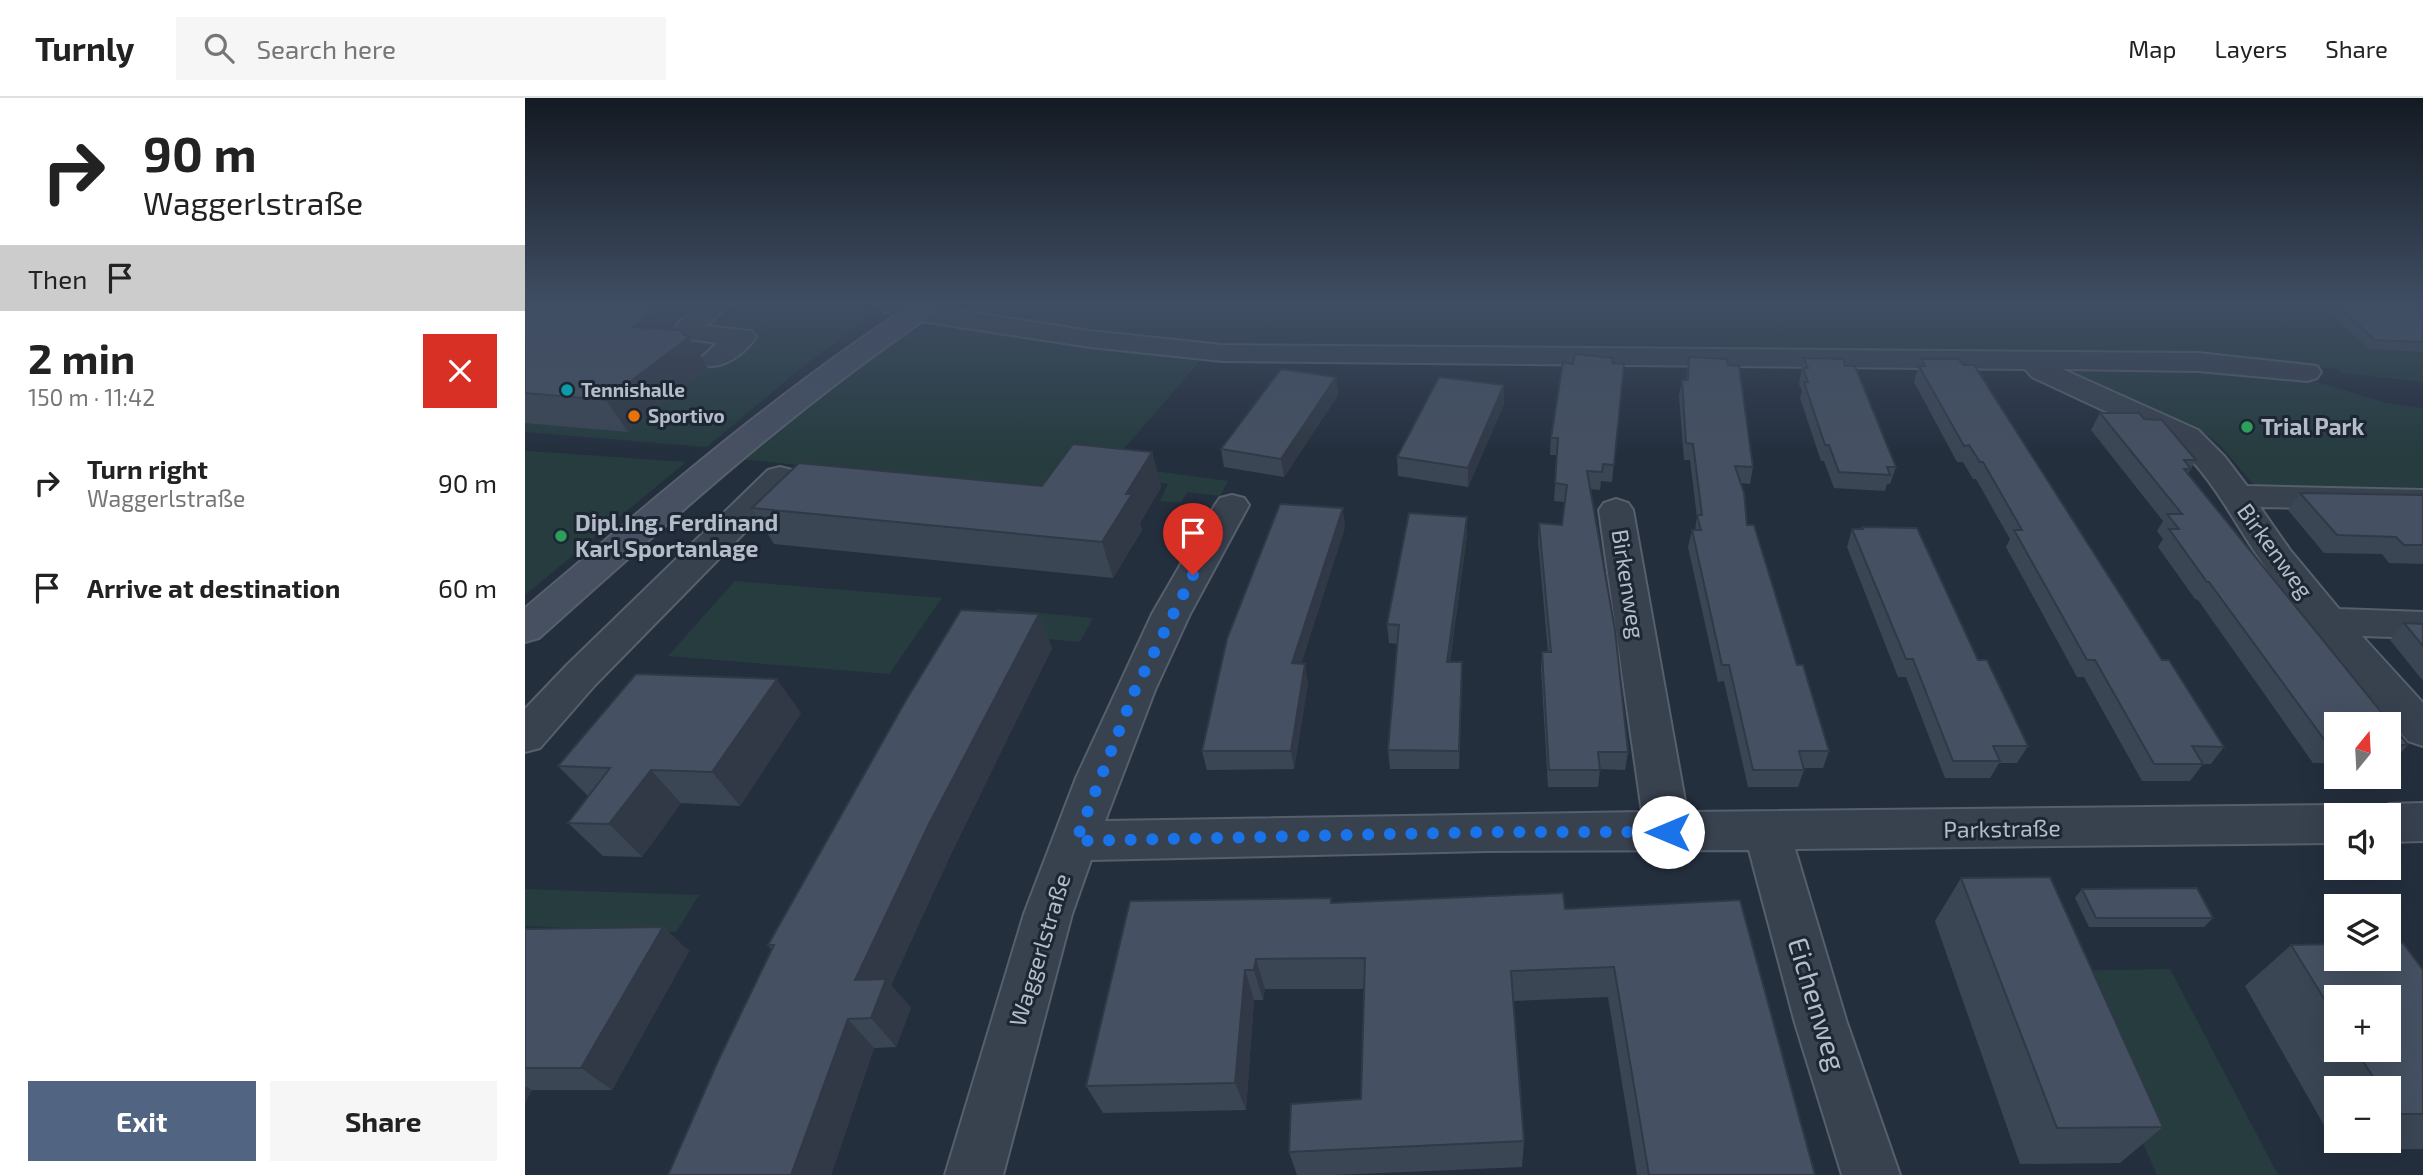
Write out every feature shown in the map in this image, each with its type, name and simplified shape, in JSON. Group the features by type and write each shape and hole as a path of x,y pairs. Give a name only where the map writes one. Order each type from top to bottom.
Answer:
{"street":[{"path":"713,359 722,352"},
{"path":"525,629 752,435 859,352"},
{"path":"1215,352 2199,362 2307,372"},
{"path":"2033,361 2042,371 2187,437 2206,452 2235,496"},
{"path":"525,736 581,675 780,477"},
{"name":"Birkenweg","path":"2235,496 2423,500"},
{"name":"Birkenweg","path":"2235,496 2256,531 2327,622 2423,730"},
{"name":"Waggerlstraße","path":"974,1175 1048,914 1076,841 1135,690 1171,614 1232,505"},
{"name":"Birkenweg","path":"1616,510 1668,832"},
{"name":"Birkenweg","path":"2327,622 2423,625"},
{"path":"2401,823 2423,822"},
{"name":"Parkstraße","path":"1076,841 1472,832 2324,824"},
{"name":"Eichenweg","path":"1767,831 1821,1023 1871,1175"}],"green space":[{"path":"525,352 822,352 707,447 525,432"},
{"path":"876,352 1154,352 1199,358 1198,363 1110,465 1228,481 1220,496 1187,492 1181,503 1160,501 1168,484 1083,474 1069,493 741,459"},
{"path":"1788,352 2423,352 2423,382 2342,373 2338,369 2204,356"},
{"name":"Trial Park","path":"2075,365 2294,375 2386,403 2423,408 2423,495 2259,491 2219,444 2200,430 2082,379 2073,374"},
{"name":"Dipl.Ing. Ferdinand Karl Sportanlage","path":"525,451 530,451 686,462 525,595"},
{"path":"735,581 942,598 889,674 668,656"},
{"path":"997,609 1093,618 1080,642 982,633"},
{"path":"525,889 699,895 676,932 525,926"},
{"path":"2170,969 2278,1175 2157,1175 2066,971"}],"building":[{"path":"525,352 669,352 606,400 525,393"},
{"path":"1575,354 1613,358 1612,363 1624,364 1614,465 1603,464 1602,472 1587,471 1615,630 1628,752 1598,752 1600,770 1549,770 1542,652 1551,652 1539,523 1562,525 1567,485 1555,483 1558,438 1551,438 1563,362 1573,364"},
{"path":"1689,357 1727,359 1728,365 1739,366 1753,467 1735,466 1744,493 1747,525 1754,525 1797,665 1803,665 1829,751 1799,751 1804,770 1753,770 1729,665 1722,665 1692,530 1701,530 1697,515 1702,515 1693,444 1686,443 1682,380 1688,380"},
{"path":"1804,358 1843,359 1845,366 1855,366 1896,467 1887,467 1890,475 1839,472 1829,445 1825,445 1804,382 1808,382 1803,368 1808,368"},
{"path":"1921,359 1959,359 1963,365 1974,365 2162,660 2169,660 2224,747 2192,746 2203,764 2154,764 2095,660 2087,660 2014,530 2022,530 1983,462 1980,462 1969,445 1964,446 1919,366 1925,366"},
{"path":"1281,369 1336,377 1281,459 1221,449"},
{"path":"1439,377 1504,385 1468,468 1397,457"},
{"path":"2100,413 2139,413 2144,419 2162,420 2196,460 2184,460 2191,469 2184,469 2381,712 2324,712 2324,739 2169,529 2179,529 2167,514 2182,514"},
{"path":"1073,444 1152,452 1126,494 1132,494 1102,542 752,508 799,463 1042,486"},
{"path":"2300,493 2423,495 2423,545 2404,545 2396,537 2337,535"},
{"path":"1280,504 1343,508 1292,663 1305,664 1291,751 1202,751 1227,639"},
{"path":"1409,513 1467,517 1447,662 1462,662 1459,751 1388,750 1399,625 1387,624"},
{"path":"1862,527 1917,528 1978,660 1987,660 2028,746 1993,746 2000,761 1953,761 1913,659 1906,659 1852,529 1863,529"},
{"path":"961,610 1039,614 929,824 855,980 886,979 871,1018 848,1019 791,1175 668,1175 718,1061 774,945 768,945 905,702"},
{"path":"2404,623 2423,624 2423,646"},
{"path":"636,674 777,679 712,772 651,770 609,824 568,823 610,768 558,766"},
{"path":"2050,877 2163,1127 2057,1128 1961,878"},
{"path":"2197,888 2213,918 2096,918 2082,889"},
{"path":"1563,893 1565,909 1740,900 1815,1175 1649,1175 1614,967 1511,971 1524,1141 1289,1152 1291,1104 1361,1099 1365,958 1256,959 1254,970 1245,970 1235,1083 1086,1086 1130,901 1331,898 1331,903"},
{"path":"663,927 581,1068 525,1068 525,929"},
{"path":"2403,943 2423,970 2423,1114 2401,1114 2401,1076 2372,1076 2364,1062 2401,1062 2401,985 2324,985 2324,999 2291,945 2324,944 2324,971 2401,971"}],"place":[{"name":"Tennishalle","path":"567,390"},
{"name":"Sportivo","path":"634,416"},
{"name":"Trial Park","path":"2247,427"},
{"name":"Dipl.Ing. Ferdinand Karl Sportanlage","path":"561,536"}],"route":[{"path":"1193,575 1135,690 1098,778 1076,841 1486,832 1668,832"}]}
